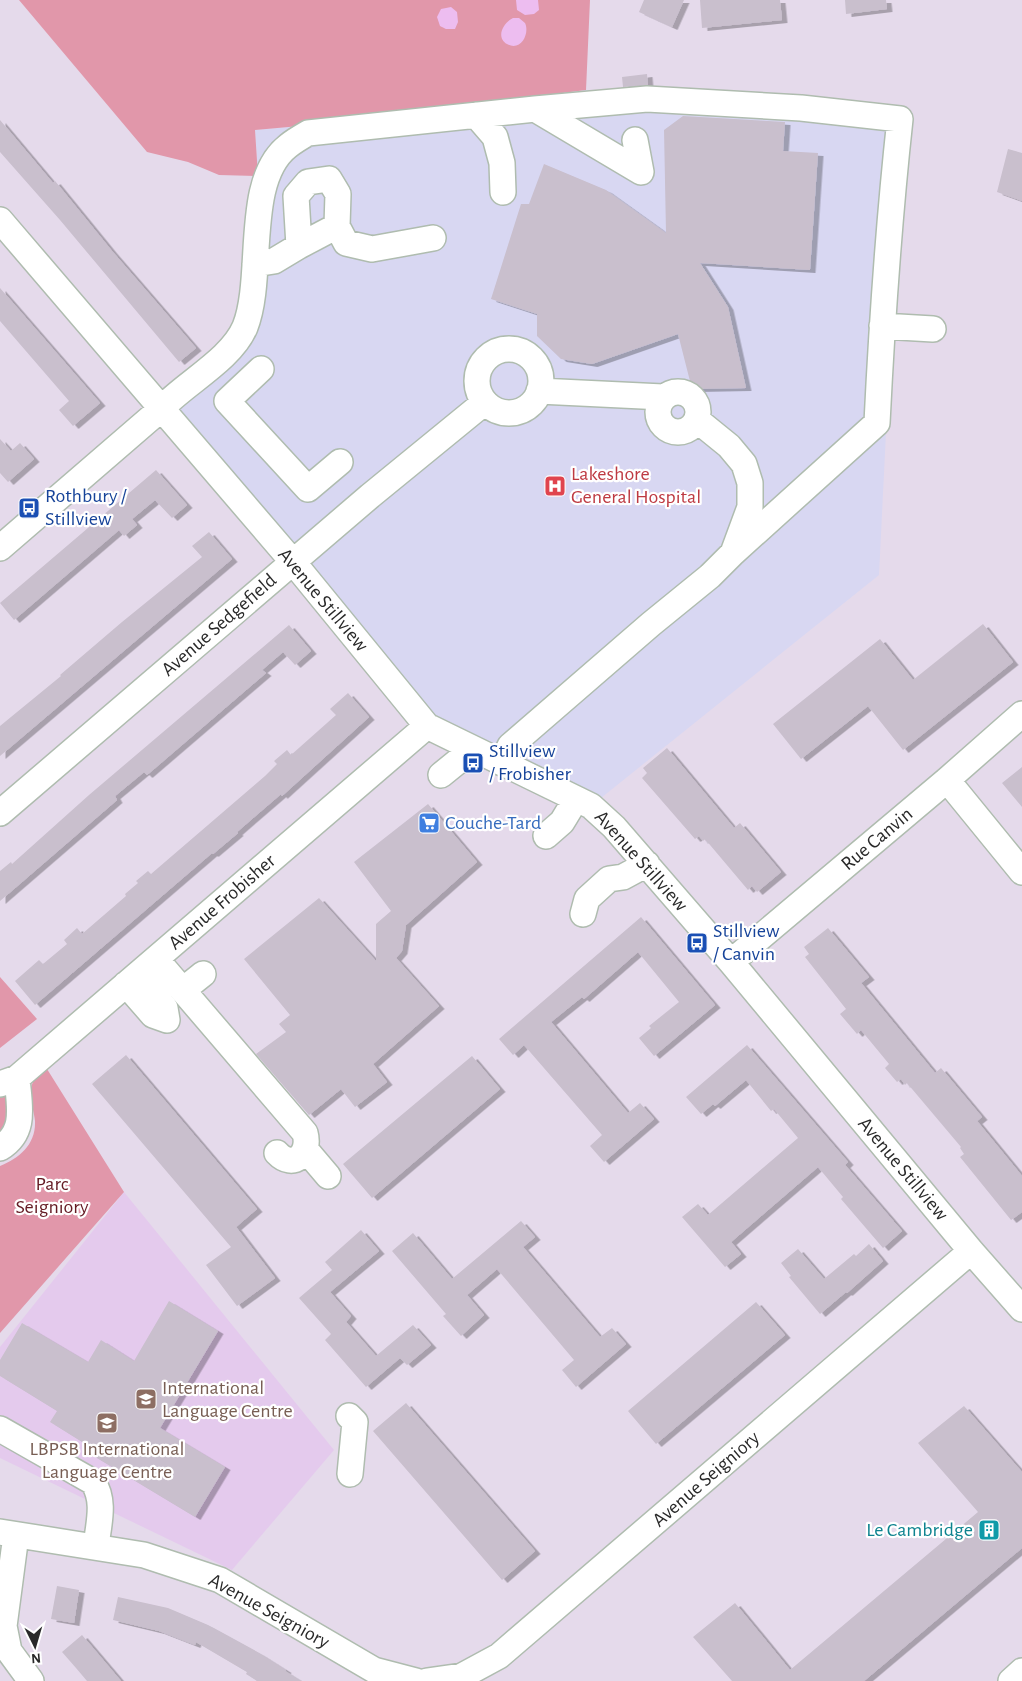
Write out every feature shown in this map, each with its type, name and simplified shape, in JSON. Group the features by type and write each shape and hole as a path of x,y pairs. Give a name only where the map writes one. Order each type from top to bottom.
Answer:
{"street":[{"path":"1,545 161,409 171,398 231,350 244,328 252,300 260,206 270,169 287,146 308,134 535,108 647,99 801,108 900,119 882,326 877,423 710,576 650,624 510,746 502,763"},
{"path":"535,108 641,172 635,140"},
{"path":"476,115 495,137 502,163 503,192"},
{"path":"299,246 296,196 308,182 329,179 338,194 337,226 346,243 372,249 433,238"},
{"name":"Avenue Stillview","path":"0,220 292,562 427,726 591,806 614,827 731,962 971,1251 1022,1309"},
{"path":"255,264 274,261 337,226"},
{"path":"882,326 933,329"},
{"path":"512,349 523,352 534,360 539,370 541,381 540,391 532,403 523,410 501,412 485,402 479,392 477,381 479,370 493,353 512,349"},
{"path":"261,369 227,400 308,489 340,462"},
{"path":"540,391 663,397 658,405 657,412 659,421 664,427 679,432 687,430 697,420 729,446 744,464 750,482 750,507 733,553"},
{"name":"Avenue Sedgefield","path":"0,812 292,562 485,402"},
{"name":"Rue Canvin","path":"731,962 947,780 1022,714"},
{"name":"Avenue Frobisher","path":"0,1148 8,1144 16,1133 20,1117 8,1081 132,980 427,726"},
{"path":"441,775 473,749"},
{"path":"947,780 1022,872"},
{"path":"546,836 562,822 576,799"},
{"path":"583,914 587,899 609,879 623,877 646,864"},
{"path":"156,959 305,1133 307,1140 306,1150 300,1157 291,1160 282,1159 277,1153"},
{"path":"183,990 203,974"},
{"path":"306,1150 328,1176"},
{"name":"Avenue Seigniory","path":"427,1681 462,1676 499,1656 971,1251"},
{"path":"350,1416 355,1422 350,1474"},
{"path":"0,1428 92,1482 98,1490 101,1502 96,1547"},
{"path":"8,1533 4,1626 9,1650 31,1681"},
{"name":"Avenue Seigniory","path":"8,1533 144,1555 220,1580 374,1670 416,1681"},
{"path":"1011,1681 1022,1671"}],"shaded area":[{"name":"Lakeshore General Hospital","path":"586,90 902,107 879,575 596,802 427,726 161,409 231,349 260,206 255,130 311,125"},
{"name":"International Language Centre","path":"124,1192 334,1450 232,1570 0,1458 0,1347"}],"green space":[{"path":"19,0 590,0 586,90 311,125 255,130 258,176 219,175 188,162 147,152"},
{"path":"0,977 37,1019 0,1048"},
{"name":"Parc Seigniory","path":"47,1069 124,1192 0,1333 0,1166 20,1154 33,1137 35,1121 31,1087 34,1080"},
{"path":"0,1095 7,1095 7,1130 0,1137"}],"sand":[{"path":"516,0 538,0 539,10 534,14 525,15 517,10"},
{"path":"451,7 457,12 458,22 455,29 446,29 440,26 437,17 441,9"},
{"path":"513,18 519,18 525,23 526,27 523,40 516,46 503,41 501,34 504,26"}],"building":[{"path":"644,0 684,0 672,27 639,12"},
{"path":"700,0 780,0 782,20 702,28"},
{"path":"845,0 886,0 887,9 846,14"},
{"path":"647,74 648,85 623,87 622,77"},
{"path":"683,116 785,122 783,151 818,153 810,270 700,263 728,307 746,388 692,389 678,334 592,364 561,359 537,336 537,314 491,299 521,204 529,204 544,164 606,190 666,233 664,130"},
{"path":"0,120 53,183 55,181 112,251 196,348 179,362 60,220 0,152"},
{"path":"1008,149 1022,153 1022,201 997,192"},
{"path":"0,288 100,403 73,426 59,410 69,401 0,321"},
{"path":"0,439 11,451 20,443 34,459 8,482 0,473"},
{"path":"156,470 187,505 172,518 155,500 132,519 137,525 124,536 119,530 14,620 0,603"},
{"path":"209,532 232,559 0,756 0,726 202,557 192,546"},
{"path":"983,624 1013,662 903,750 868,706 801,759 773,724 880,639 913,680"},
{"path":"289,625 311,651 295,665 283,652 262,670 266,673 147,775 144,772 115,796 117,800 0,901 0,871 11,862 12,864 89,795"},
{"path":"348,693 369,717 282,796 281,794 238,833 212,853 35,1005 15,981 39,960 43,964 67,944 64,940 77,928 82,934 126,896 125,894 138,883 136,881 148,871 151,874 265,776 277,764 274,761 287,750 291,755 336,715 330,709"},
{"path":"667,748 734,828 740,823 781,872 757,892 752,886 748,890 705,839 703,841 699,836 695,839 642,778 647,773 643,768"},
{"path":"1022,767 1022,807 1002,783"},
{"path":"428,804 477,862 406,925 402,951 396,958 439,1006 373,1064 387,1082 355,1107 341,1089 309,1115 256,1054 286,1032 279,1024 290,1015 244,959 319,898 376,961 376,924 391,911 354,862"},
{"path":"641,917 715,1005 654,1056 639,1038 651,1028 649,1026 679,1002 638,952 584,999 582,997 551,1022 628,1113 640,1103 654,1119 604,1162 590,1146 602,1135 524,1045 513,1055 499,1039"},
{"path":"828,928 869,977 861,983 935,1073 941,1068 982,1117 977,1121 1022,1176 1022,1212 1011,1220 960,1157 964,1154 961,1147 907,1083 905,1085 901,1079 897,1082 885,1068 889,1064 861,1030 857,1034 840,1014 846,1009 805,957 809,954 804,947"},
{"path":"747,1045 848,1162 845,1165 902,1231 883,1248 841,1199 843,1197 818,1167 731,1242 741,1254 725,1267 682,1217 698,1204 708,1215 798,1138 774,1109 771,1111 746,1080 715,1106 713,1104 701,1114 686,1097"},
{"path":"126,1055 257,1209 236,1227 275,1278 237,1306 206,1265 231,1247 92,1084"},
{"path":"472,1056 500,1089 372,1198 343,1164"},
{"path":"521,1221 535,1237 523,1247 600,1337 612,1328 626,1344 576,1387 562,1370 574,1360 497,1269 467,1295 484,1315 461,1336 443,1316 446,1314 392,1251 413,1233 452,1279"},
{"path":"361,1230 379,1251 330,1292 351,1316 346,1322 376,1356 413,1325 431,1345 407,1365 400,1358 366,1387 325,1340 331,1334 299,1298 332,1270 325,1262"},
{"path":"869,1244 883,1261 820,1314 789,1277 791,1276 781,1263 798,1249 824,1279"},
{"path":"169,1301 218,1331 160,1428 225,1467 195,1517 92,1455 95,1450 50,1422 57,1411 0,1376 0,1360 22,1323 88,1362 101,1340 134,1361"},
{"path":"756,1302 785,1335 656,1444 628,1411"},
{"path":"406,1403 535,1551 502,1580 373,1431"},
{"name":"Le Cambridge","path":"964,1406 1022,1472 1022,1548 864,1681 732,1681 693,1637 735,1603 790,1670 978,1512 918,1443"},
{"path":"57,1586 79,1590 74,1623 51,1619"},
{"path":"118,1597 168,1608 208,1625 259,1653 301,1681 257,1681 246,1674 247,1672 196,1642 195,1645 159,1631 113,1620"},
{"path":"82,1635 121,1681 87,1681 62,1652"}],"place":[{"name":"Lakeshore General Hospital","path":"555,486"},
{"name":"Rothbury / Stillview","path":"29,508"},
{"name":"Stillview / Frobisher","path":"473,763"},
{"name":"Couche-Tard","path":"429,823"},
{"name":"Stillview / Canvin","path":"697,943"},
{"name":"International Language Centre","path":"146,1399"},
{"name":"LBPSB International Language Centre","path":"107,1423"},
{"name":"Le Cambridge","path":"989,1530"}]}
